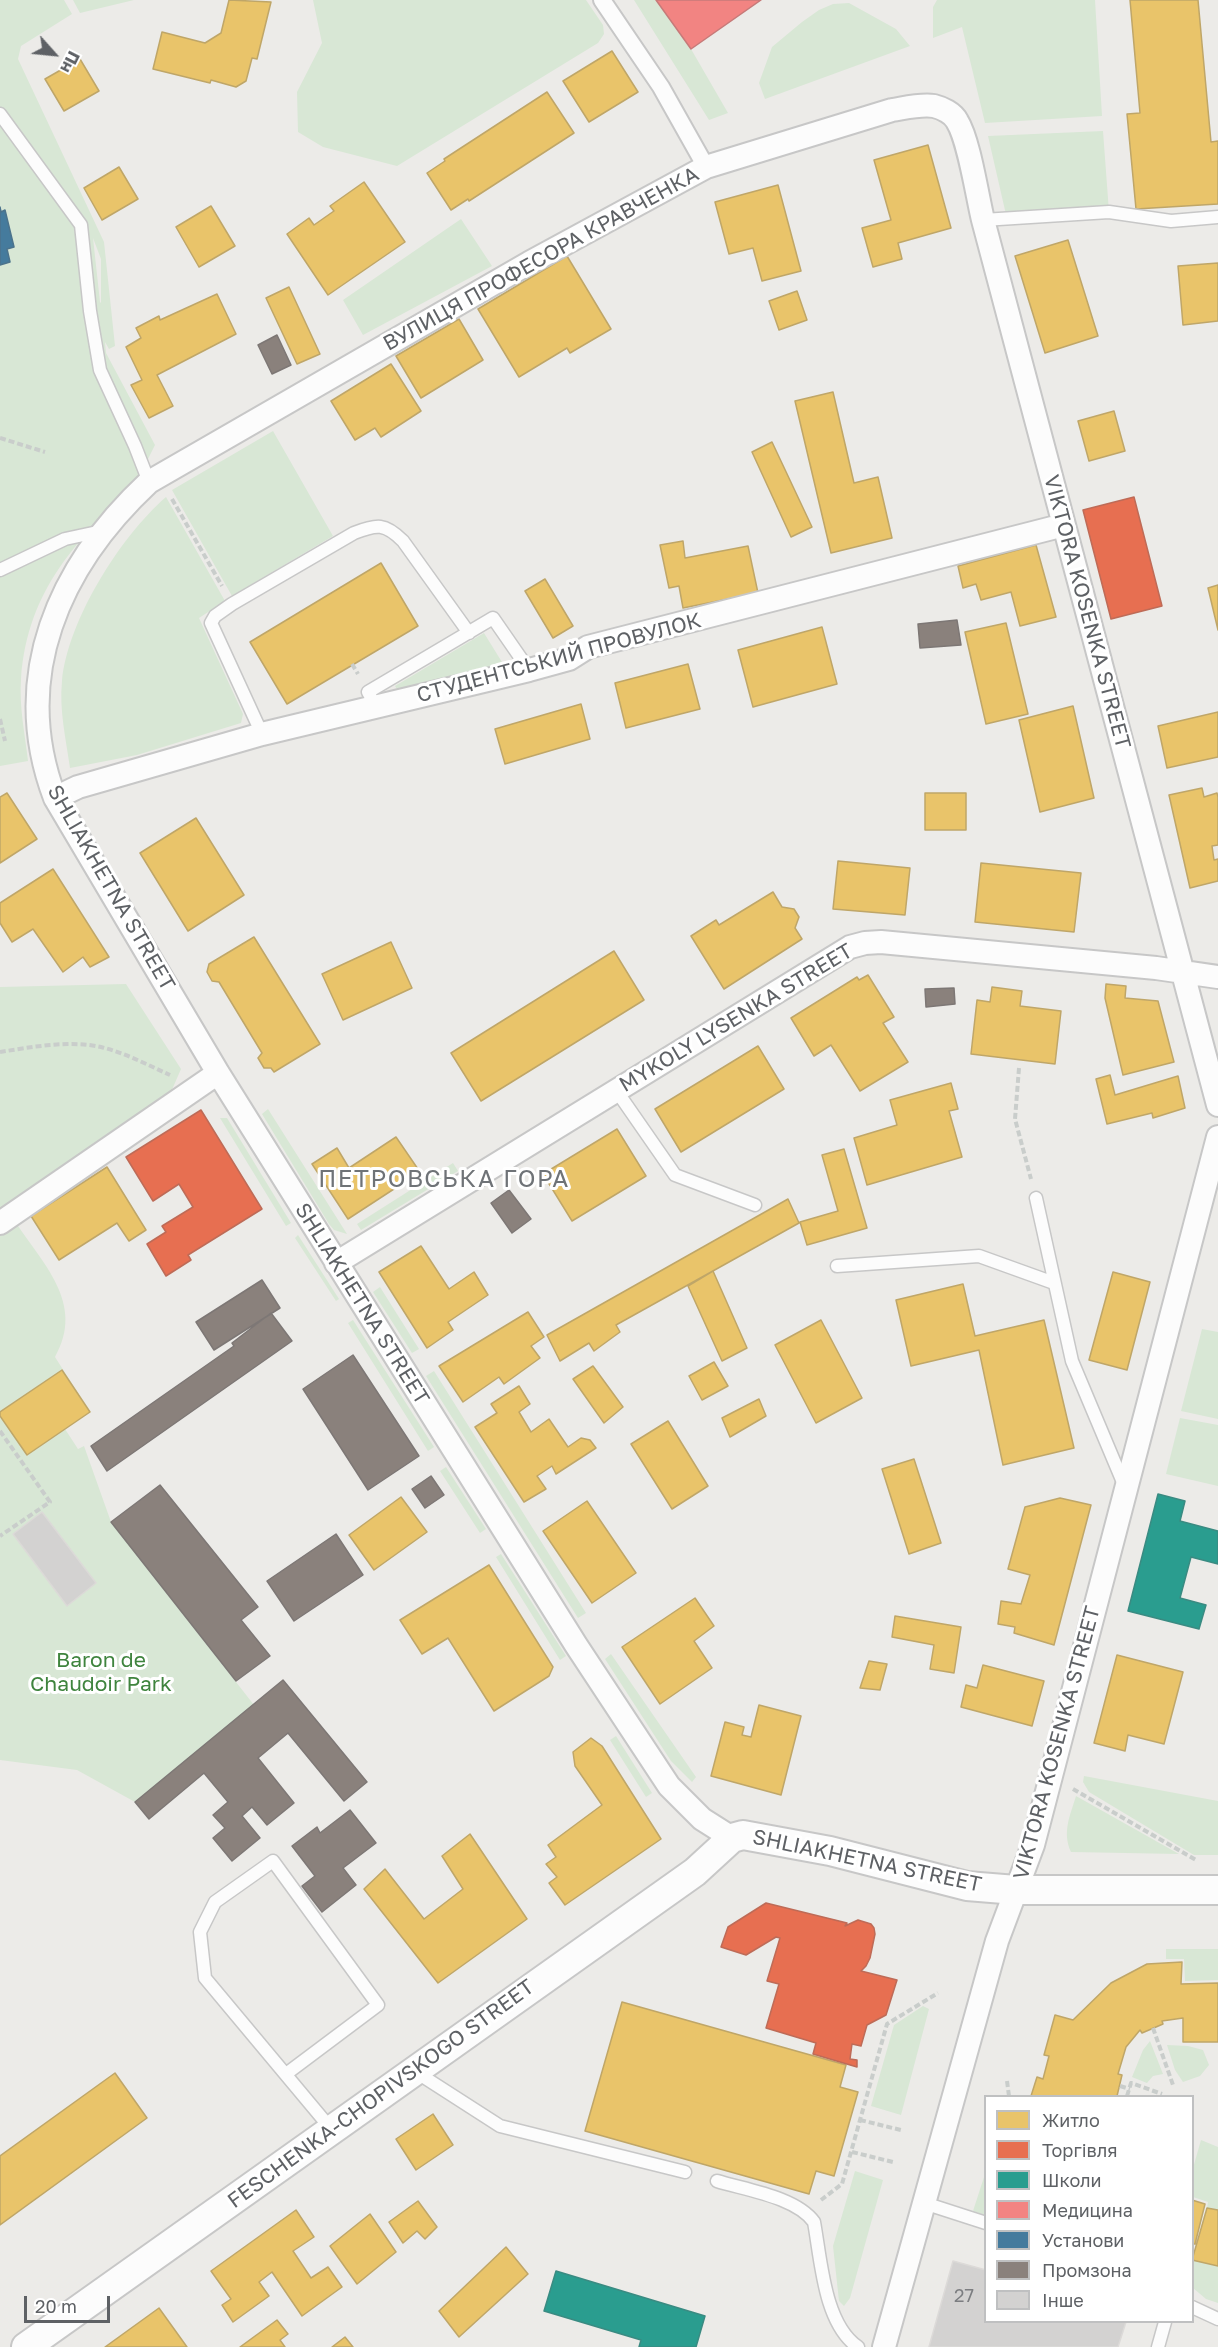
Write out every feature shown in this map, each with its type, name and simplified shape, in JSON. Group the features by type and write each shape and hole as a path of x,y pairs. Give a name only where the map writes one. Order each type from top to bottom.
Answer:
{"street":[{"path":"603,0 661,87 706,167"},
{"name":"ВУЛИЦЯ ПРОФЕСОРА КРАВЧЕНКА","path":"158,486 529,263 706,167 892,110 934,106 956,118"},
{"name":"VIKTORA KOSENKA STREET","path":"956,118 963,133 983,220 1218,1106"},
{"name":"SHLIAKHETNA STREET","path":"158,486 119,510 103,530 81,563 59,604 48,635 38,677 37,715 40,748 55,798 218,1073 336,1263 576,1645 669,1786 702,1819 732,1838 743,1835 830,1851 967,1886 1016,1890 1218,1890"},
{"name":"СТУДЕНТСЬКИЙ ПРОВУЛОК","path":"55,798 78,788 261,734 529,670 569,659 588,647 1064,525"},
{"name":"MYKOLY LYSENKA STREET","path":"336,1263 850,947 881,942 1182,971 1218,977"},
{"path":"0,1223 218,1073"},
{"name":"VIKTORA KOSENKA STREET","path":"884,2347 997,1941 1033,1845 1218,1137"},
{"name":"FESCHENKA-CHOPIVSKOGO STREET","path":"26,2347 695,1872 732,1838"}],"lane":[{"path":"0,114 81,225 90,311 100,370 135,446 158,486"},
{"path":"983,220 1108,212 1171,220 1218,217"},
{"path":"261,734 211,623 214,616 354,533 370,527 383,526 393,531 403,541 469,633"},
{"path":"0,570 65,539 103,530"},
{"path":"376,707 368,692 493,618 529,670"},
{"path":"616,1090 675,1175 755,1205"},
{"path":"1036,1198 1072,1361 1125,1488"},
{"path":"837,1266 979,1256 1054,1283"},
{"path":"286,2074 378,2005 273,1861 215,1902 200,1932 205,1978 332,2130"},
{"path":"415,2071 500,2126 685,2172"},
{"path":"717,2181 794,2205 807,2212 814,2222 831,2311 847,2336 858,2347"},
{"path":"924,2203 984,2222"},
{"path":"1194,2308 1218,2319"},
{"path":"1158,2347 1165,2323"}],"path":[{"path":"0,438 45,452"},
{"path":"158,486 232,604"},
{"path":"0,719 5,741"},
{"path":"0,1052 76,1045 99,1047 127,1056 195,1087"},
{"path":"1019,1068 1015,1119 1036,1198"},
{"path":"0,1431 50,1502 0,1536"},
{"path":"1072,1788 1200,1862"},
{"path":"807,2212 842,2184 887,2024 938,1993"},
{"path":"1153,2028 1173,2085"},
{"path":"1007,2081 1009,2095"},
{"path":"1128,2095 1131,2083 1161,2094"},
{"path":"1120,2086 1130,2089"},
{"path":"860,2120 902,2130"},
{"path":"852,2152 893,2162"}],"green space":[{"path":"0,0 64,0 72,14 21,46 18,59 104,242 115,346 109,349 105,342 106,353 155,445 136,478 76,546 59,568 45,592 26,646 21,679 28,761 0,766","holes":["93,238 101,259 101,303"]},
{"path":"73,0 134,0 80,13"},
{"path":"313,0 586,0 603,25 604,34 598,43 397,166 323,147 298,132 297,92 322,43"},
{"path":"634,0 656,0 691,49 728,113 709,120"},
{"path":"937,0 1095,0 1102,116 985,123 962,27 933,38 933,7"},
{"path":"849,3 896,29 910,46 765,99 759,83 772,47 819,10 833,4"},
{"path":"1103,131 1109,212 1007,219 988,136"},
{"path":"461,219 492,266 363,335 343,300"},
{"path":"273,431 333,536 232,596 172,490"},
{"path":"166,497 225,601 199,618 243,714 241,723 137,755 70,768 61,692 66,657 74,632 85,607 114,557 131,534"},
{"path":"484,633 505,667 400,694 395,686"},
{"name":"Baron de Chaudoir Park","path":"126,984 181,1069 171,1092 14,1220 57,1284 63,1301 66,1319 63,1337 55,1357 90,1412 65,1429 78,1449 84,1446 111,1522 254,1705 135,1802 77,1770 0,1760 0,987"},
{"path":"268,1109 347,1234 334,1230 329,1224 262,1114"},
{"path":"220,1118 227,1118 291,1223 286,1226"},
{"path":"453,1163 458,1171 361,1230 357,1224"},
{"path":"298,1235 339,1299 336,1301 295,1238"},
{"path":"380,1287 419,1349 412,1353 373,1292"},
{"path":"353,1320 434,1447 428,1451 348,1323"},
{"path":"1202,1329 1218,1332 1218,1419 1181,1411"},
{"path":"434,1371 586,1613 578,1618 426,1376"},
{"path":"1180,1418 1218,1425 1218,1486 1166,1474"},
{"path":"446,1467 486,1529 480,1533 440,1471"},
{"path":"501,1554 566,1656 560,1660 496,1557"},
{"path":"611,1654 696,1777 692,1782 671,1761 605,1659"},
{"path":"616,1736 652,1793 646,1797 610,1740"},
{"path":"1084,1776 1218,1801 1218,1855 1194,1855 1089,1792 1083,1782"},
{"path":"1076,1796 1179,1854 1071,1852 1067,1831"},
{"path":"1166,1949 1218,1949 1218,1980 1185,1981 1184,1959 1166,1959"},
{"path":"923,2006 929,2009 901,2115 871,2106 894,2025"},
{"path":"1150,2041 1163,2074 1153,2076 1147,2083 1132,2077 1143,2050"},
{"path":"1167,2045 1188,2046 1203,2050 1209,2065 1200,2076 1183,2082 1175,2070"},
{"path":"1201,2140 1218,2147 1218,2210 1207,2208 1208,2202 1194,2197 1194,2164"},
{"path":"855,2171 883,2180 850,2298 844,2306 839,2301 833,2246"},
{"path":"984,2177 984,2214 973,2211"},
{"path":"1194,2260 1218,2266 1218,2303 1206,2299 1194,2289"}],"building: Житло":[{"path":"229,0 271,2 257,59 252,58 246,81 236,87 153,69 162,32 205,43 221,33"},
{"path":"1130,0 1198,0 1211,142 1218,141 1218,204 1136,209 1127,114 1140,113"},
{"path":"612,51 638,92 589,122 563,81"},
{"path":"80,59 99,91 64,111 45,79"},
{"path":"547,92 574,133 469,201 468,199 451,210 427,173 445,161 444,159"},
{"path":"928,145 951,228 898,243 902,259 873,267 862,228 891,220 874,160"},
{"path":"119,167 138,199 102,220 84,188"},
{"path":"364,182 405,242 328,295 287,234 309,218 314,225 334,211 330,206"},
{"path":"778,185 801,271 762,281 753,248 729,254 715,202"},
{"path":"211,206 235,246 199,267 176,227"},
{"path":"1068,240 1098,336 1045,353 1015,256"},
{"path":"567,256 611,329 570,353 567,348 519,377 478,309"},
{"path":"1218,263 1218,321 1183,325 1178,266"},
{"path":"289,287 320,354 297,364 266,298"},
{"path":"797,291 807,320 779,330 769,301"},
{"path":"217,294 236,334 157,375 173,406 149,418 131,385 142,380 126,347 141,338 136,328 159,316 160,320"},
{"path":"459,319 483,360 421,398 396,356"},
{"path":"391,364 421,411 381,437 375,428 355,440 331,401"},
{"path":"833,392 854,483 878,477 892,538 831,553 795,401"},
{"path":"1114,411 1125,451 1089,461 1078,421"},
{"path":"772,442 812,527 791,537 752,452"},
{"path":"683,541 685,558 748,546 758,593 683,608 679,586 669,588 660,545"},
{"path":"1036,545 1056,617 1020,626 1011,592 981,600 976,584 963,588 958,566"},
{"path":"381,563 418,626 287,704 250,642"},
{"path":"545,579 573,626 553,638 525,591"},
{"path":"1218,585 1218,630 1208,588"},
{"path":"1006,623 1028,714 986,724 965,632"},
{"path":"822,627 837,684 753,707 738,650"},
{"path":"688,664 700,709 626,728 615,683"},
{"path":"581,704 590,739 505,764 495,729"},
{"path":"1073,706 1094,798 1040,812 1019,720"},
{"path":"1218,712 1218,757 1167,768 1158,726"},
{"path":"1202,788 1204,797 1217,793 1218,797 1218,845 1212,846 1214,860 1218,859 1218,881 1190,888 1169,795"},
{"path":"7,793 37,839 0,863 0,797"},
{"path":"925,793 966,793 966,830 925,830"},
{"path":"196,818 244,895 188,931 140,853"},
{"path":"838,861 910,868 905,915 833,909"},
{"path":"981,863 1081,873 1074,932 975,922"},
{"path":"53,869 109,957 90,967 83,957 63,972 33,929 12,942 0,923 0,903"},
{"path":"773,892 782,907 794,909 799,917 795,928 802,939 724,989 691,936 716,920 719,925"},
{"path":"254,937 320,1044 274,1072 271,1068 264,1068 258,1058 262,1053 219,982 212,981 207,972 209,964"},
{"path":"391,942 412,988 343,1020 322,974"},
{"path":"614,951 644,1000 481,1101 451,1053"},
{"path":"868,975 894,1017 883,1023 908,1062 860,1091 831,1045 814,1056 791,1018 857,977 859,980"},
{"path":"1106,984 1126,986 1125,998 1158,1001 1174,1062 1123,1075 1105,998"},
{"path":"992,987 1022,991 1020,1006 1061,1011 1055,1064 971,1054 977,1000 990,1002"},
{"path":"758,1046 784,1089 681,1152 655,1109"},
{"path":"1110,1075 1115,1095 1178,1076 1185,1108 1153,1118 1152,1113 1107,1124 1096,1079"},
{"path":"951,1083 958,1109 949,1111 962,1157 867,1185 854,1138 897,1125 890,1100"},
{"path":"617,1129 646,1176 572,1221 543,1174"},
{"path":"396,1137 420,1172 348,1219 312,1164 337,1148 349,1168"},
{"path":"844,1149 867,1228 807,1245 800,1222 838,1211 822,1155"},
{"path":"107,1167 146,1230 129,1241 117,1223 59,1260 31,1216"},
{"path":"788,1199 799,1223 616,1325 620,1332 594,1351 589,1343 560,1361 547,1335"},
{"path":"421,1246 449,1289 474,1272 488,1295 448,1322 453,1330 427,1348 379,1272"},
{"path":"713,1271 747,1348 722,1361 688,1286"},
{"path":"1113,1272 1150,1282 1127,1370 1089,1360"},
{"path":"963,1284 975,1336 1044,1320 1074,1448 1003,1465 979,1350 911,1366 896,1300"},
{"path":"528,1312 544,1337 531,1346 540,1358 504,1384 499,1377 463,1402 439,1366"},
{"path":"821,1320 862,1398 816,1423 775,1345"},
{"path":"714,1362 728,1386 702,1400 689,1376"},
{"path":"593,1366 623,1407 604,1423 573,1379"},
{"path":"62,1370 90,1412 27,1455 0,1416 0,1412"},
{"path":"519,1386 530,1404 519,1412 531,1432 549,1419 568,1447 581,1438 590,1440 596,1448 556,1474 552,1466 537,1476 546,1489 524,1502 475,1427 497,1413 491,1404"},
{"path":"759,1399 766,1416 730,1437 722,1418"},
{"path":"668,1421 708,1486 672,1509 631,1444"},
{"path":"914,1459 941,1543 909,1554 882,1469"},
{"path":"401,1497 427,1532 374,1570 349,1535"},
{"path":"1060,1498 1091,1505 1054,1645 1014,1633 1015,1627 998,1624 1001,1601 1021,1604 1030,1575 1008,1569 1025,1507"},
{"path":"587,1501 636,1573 592,1603 543,1531"},
{"path":"489,1565 553,1667 549,1676 494,1711 448,1638 422,1654 400,1620"},
{"path":"695,1598 714,1626 694,1641 712,1668 660,1704 622,1647"},
{"path":"895,1616 961,1627 954,1673 930,1669 934,1645 892,1637"},
{"path":"1117,1655 1183,1672 1164,1744 1128,1735 1125,1751 1094,1743"},
{"path":"869,1661 887,1664 880,1690 860,1688"},
{"path":"983,1665 1044,1681 1032,1726 961,1707 966,1685 977,1688"},
{"path":"759,1705 801,1716 781,1795 711,1776 725,1722 744,1727 742,1735 751,1737"},
{"path":"591,1738 602,1746 661,1839 565,1905 549,1883 557,1877 546,1864 556,1857 548,1845 602,1805 575,1766 573,1752"},
{"path":"470,1834 527,1919 438,1983 364,1889 385,1869 424,1919 463,1889 442,1856"},
{"path":"1182,1962 1181,1984 1218,1983 1218,2042 1183,2042 1183,2018 1162,2021 1163,2024 1142,2033 1140,2030 1126,2047 1118,2074 1122,2075 1117,2095 1031,2095 1037,2077 1043,2079 1049,2056 1044,2055 1055,2015 1073,2020 1111,1983 1147,1964"},
{"path":"622,2002 846,2065 840,2087 858,2092 834,2176 816,2171 809,2194 585,2131"},
{"path":"115,2073 147,2118 0,2225 0,2156"},
{"path":"433,2114 453,2145 416,2170 396,2139"},
{"path":"418,2201 437,2227 425,2239 417,2231 403,2243 389,2222"},
{"path":"1194,2201 1205,2204 1194,2244"},
{"path":"1207,2208 1218,2210 1218,2266 1194,2260"},
{"path":"296,2210 314,2237 293,2251 311,2278 328,2267 342,2287 302,2316 272,2272 259,2282 269,2296 233,2322 222,2305 231,2299 211,2271"},
{"path":"370,2214 396,2252 357,2284 330,2246"},
{"path":"506,2247 528,2274 459,2337 439,2311"},
{"path":"159,2308 187,2347 105,2347"},
{"path":"277,2320 288,2334 280,2340 285,2347 240,2347"},
{"path":"345,2337 353,2347 332,2347"}],"building: Торгівля":[{"path":"1134,497 1162,606 1111,619 1083,510"},
{"path":"201,1110 262,1209 188,1255 191,1260 166,1276 147,1244 166,1232 162,1226 193,1207 179,1184 153,1201 126,1157"},
{"path":"766,1903 847,1923 845,1926 858,1920 871,1924 874,1928 870,1958 861,1971 897,1980 886,2015 867,2025 861,2046 852,2044 850,2059 857,2060 857,2067 813,2054 816,2043 766,2028 779,1984 767,1981 780,1938 776,1937 746,1955 721,1947 728,1927"}],"building: Школи":[{"path":"1158,1494 1185,1501 1180,1521 1218,1531 1218,1564 1191,1557 1180,1598 1206,1605 1199,1629 1128,1611"},
{"path":"556,2271 705,2316 696,2347 639,2347 641,2340 544,2311"}],"building: Медицина":[{"path":"656,0 761,0 691,49"}],"building: Установи":[{"path":"0,207 1,212 5,210 14,247 7,249 10,262 0,265"}],"building: Промзона":[{"path":"277,335 291,365 272,374 258,345"},
{"path":"957,620 961,645 920,648 918,624"},
{"path":"954,988 955,1004 926,1007 925,989"},
{"path":"509,1190 531,1219 512,1233 491,1203"},
{"path":"262,1280 280,1308 214,1350 196,1322"},
{"path":"271,1313 292,1341 107,1471 91,1446 234,1346 232,1343"},
{"path":"353,1355 419,1456 368,1490 303,1389"},
{"path":"431,1476 444,1495 425,1508 412,1489"},
{"path":"160,1485 258,1607 241,1620 270,1656 236,1681 111,1522"},
{"path":"336,1534 363,1575 294,1621 267,1581"},
{"path":"283,1680 367,1782 344,1801 288,1733 258,1758 294,1803 267,1825 252,1807 242,1816 260,1838 232,1861 213,1838 225,1828 213,1815 228,1802 204,1773 149,1819 135,1802"},
{"path":"350,1810 376,1843 343,1868 356,1885 322,1912 302,1886 315,1876 292,1846 317,1827 320,1833"}],"building: Інше":[{"path":"42,1512 96,1583 67,1606 13,1534"},
{"path":"953,2261 984,2269 984,2323 1126,2323 1118,2347 929,2347"}],"district":[{"name":"ПЕТРОВСЬКА ГОРА","path":"444,1179"}]}
